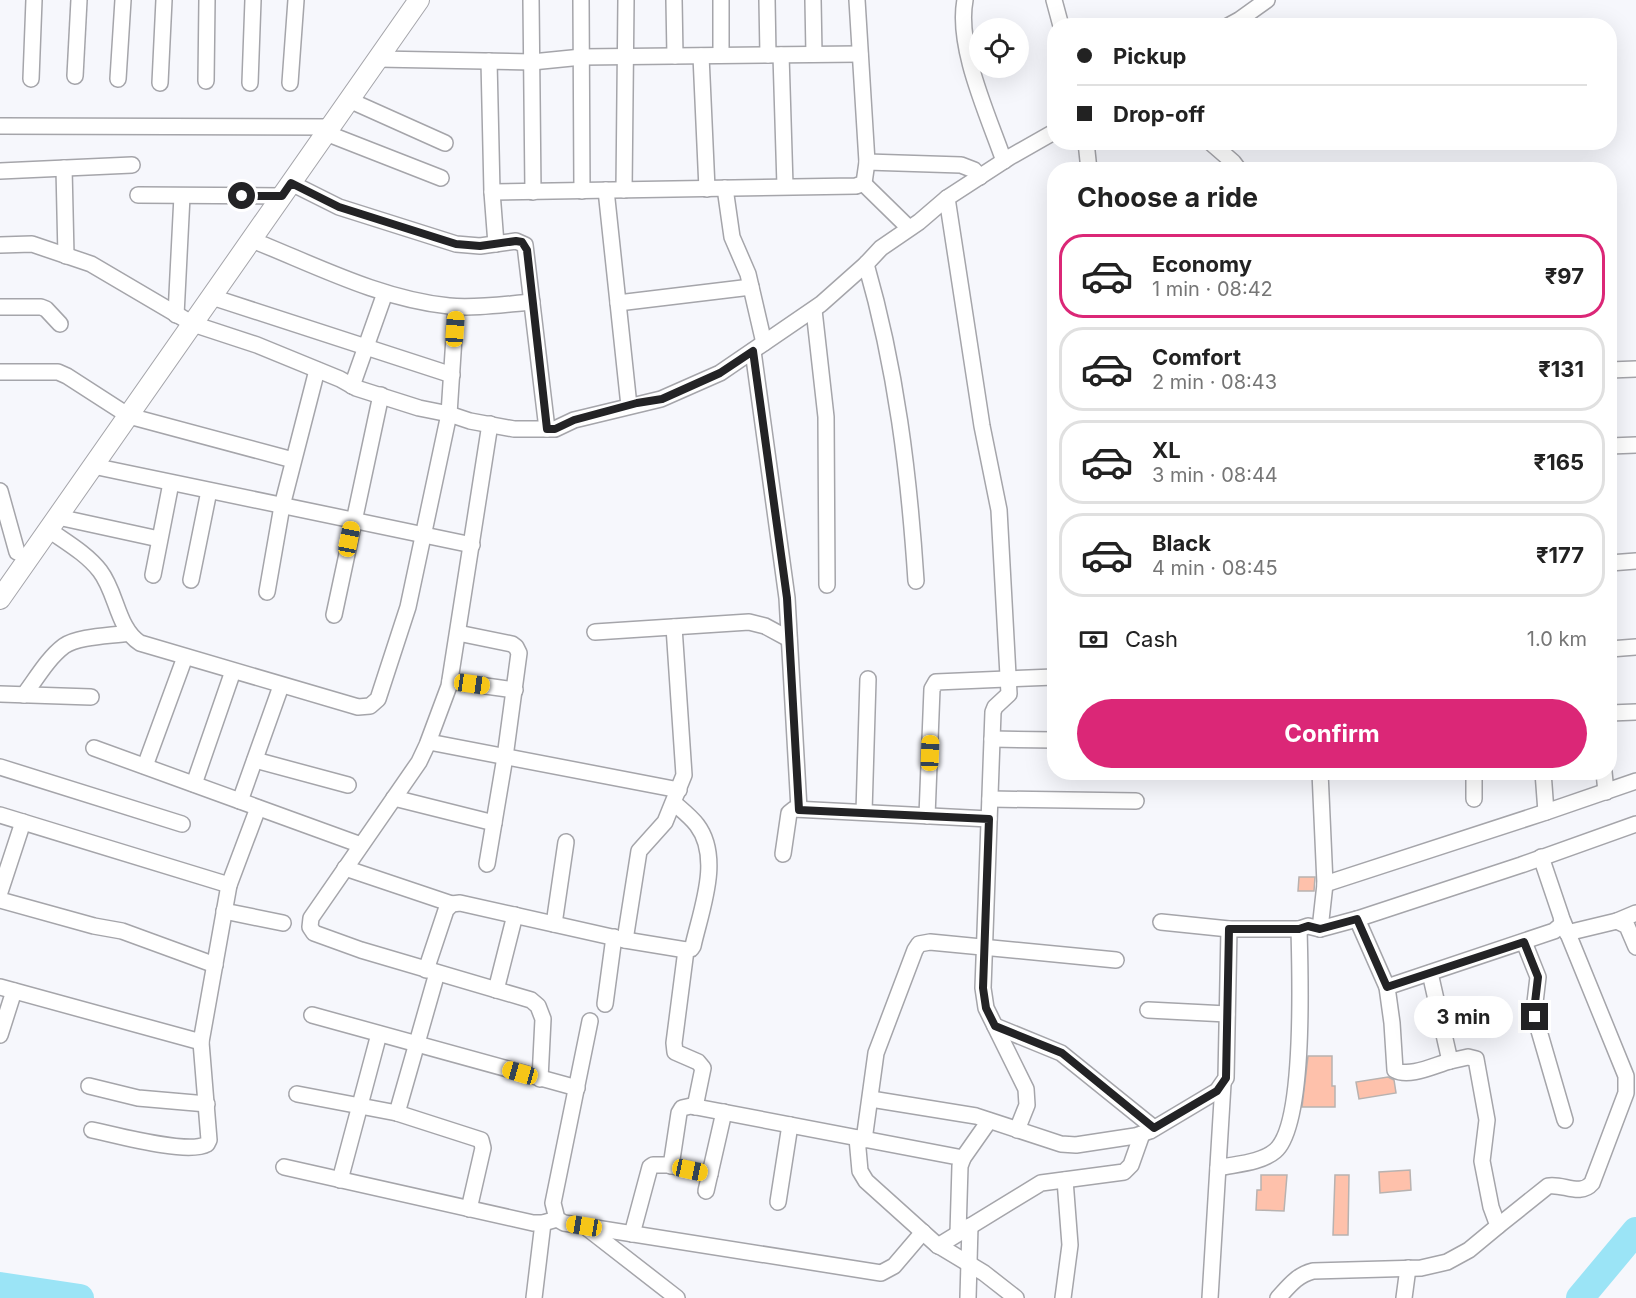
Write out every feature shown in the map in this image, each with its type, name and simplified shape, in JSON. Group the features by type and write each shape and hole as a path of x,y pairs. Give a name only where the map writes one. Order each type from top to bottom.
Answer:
{"main road":[{"path":"0,599 25,552 53,524 129,416 184,320 212,297 419,0"}],"street":[{"path":"32,79 34,0"},
{"path":"75,76 80,0"},
{"path":"118,79 123,0"},
{"path":"160,83 164,0"},
{"path":"206,81 207,0"},
{"path":"250,83 253,0"},
{"path":"290,83 296,0"},
{"path":"531,0 533,192"},
{"path":"581,0 582,191"},
{"path":"624,190 627,0"},
{"path":"674,0 675,56"},
{"path":"721,0 721,56"},
{"path":"767,0 785,186"},
{"path":"813,0 814,54"},
{"path":"492,192 856,186 863,183 866,178 867,162 857,0"},
{"path":"965,0 966,49 1004,161"},
{"path":"1054,0 1059,18"},
{"path":"1242,18 1267,0"},
{"path":"378,59 532,62 582,57 860,54"},
{"path":"701,56 707,189"},
{"path":"489,61 492,192 496,244"},
{"path":"349,100 445,142"},
{"path":"0,126 328,130 441,178"},
{"path":"0,245 32,244 91,264 184,320 257,345 381,396 470,421 514,429 555,429 574,420 662,399 720,373 814,310 881,248 947,198 1047,136"},
{"path":"1219,150 1233,162"},
{"path":"867,162 961,165 974,170 980,177"},
{"path":"0,171 132,165"},
{"path":"64,168 66,256"},
{"path":"863,183 909,228"},
{"path":"725,188 732,237 743,260 751,286 787,598 799,810"},
{"path":"138,195 182,196 287,189 456,244 466,246 516,241 525,245 547,429"},
{"path":"606,190 629,406"},
{"path":"182,196 184,320"},
{"path":"947,198 982,426 999,510 1008,697 998,703 993,712 984,999 1026,1089 1027,1105 1017,1130"},
{"path":"252,240 385,293 424,302 456,307 532,302"},
{"path":"866,264 882,320 895,386 911,507 916,581"},
{"path":"618,303 751,286"},
{"path":"352,386 385,293"},
{"path":"212,297 452,375"},
{"path":"0,307 41,307 50,312 60,324"},
{"path":"53,524 100,571 109,585 129,633 140,643 281,686 358,707 370,706 378,699 408,607 424,535 449,414 456,307"},
{"path":"814,310 826,417 827,585"},
{"path":"1617,370 1636,369"},
{"path":"267,592 282,506 316,370"},
{"path":"0,372 58,372 129,416 293,460"},
{"path":"334,615 381,396"},
{"path":"490,424 450,681 429,742 419,762 311,918 311,930 362,950 531,1000 542,1012 540,1079"},
{"path":"1617,446 1636,445"},
{"path":"93,466 472,545"},
{"path":"153,575 171,483"},
{"path":"0,491 2,507 25,552 0,552"},
{"path":"191,580 209,491"},
{"path":"53,524 159,539"},
{"path":"1617,562 1636,561"},
{"path":"595,632 749,622 765,626 789,639"},
{"path":"605,1004 639,851 662,827 684,775 685,760 674,627"},
{"path":"24,695 65,645 76,641 129,633"},
{"path":"458,633 512,644 519,653 506,757 487,864"},
{"path":"1617,648 1636,647"},
{"path":"145,766 185,657"},
{"path":"194,784 233,671"},
{"path":"927,816 933,686 941,681 1047,677"},
{"path":"864,812 868,680"},
{"path":"450,681 515,690"},
{"path":"240,801 281,686"},
{"path":"0,694 91,697"},
{"path":"1617,713 1636,712"},
{"path":"992,739 1047,740"},
{"path":"345,868 452,904 460,903 620,939 686,950 693,946 710,863 704,835 677,796 429,742"},
{"path":"94,748 361,845"},
{"path":"255,760 348,785"},
{"path":"0,767 182,824"},
{"path":"1320,780 1325,884 1320,929"},
{"path":"1474,780 1474,800"},
{"path":"1544,780 1546,812"},
{"path":"1605,780 1606,792"},
{"path":"1325,884 1636,781"},
{"path":"394,798 494,823"},
{"path":"990,799 1136,801"},
{"path":"92,1130 163,1144 203,1147 207,1144 210,1136 201,1042 229,885 258,808"},
{"path":"783,854 789,813 794,809 989,819"},
{"path":"0,815 229,885"},
{"path":"0,892 23,822"},
{"path":"1161,922 1229,929 1299,929 1308,926 1320,929 1357,919 1636,825"},
{"path":"554,924 566,842"},
{"path":"1278,1298 1292,1282 1303,1274 1313,1271 1421,1268 1447,1262 1469,1250 1548,1186 1575,1190 1588,1187 1594,1177 1626,1093 1626,1076 1565,926 1541,857"},
{"path":"0,900 94,926 122,931 215,964"},
{"path":"397,1113 417,1044 446,910 452,904"},
{"path":"224,910 283,923"},
{"path":"1387,987 1524,942 1554,931 1560,926 1617,921 1636,913"},
{"path":"496,990 515,915"},
{"path":"1357,919 1387,987 1395,1070 1400,1073 1408,1072 1468,1057 1476,1059 1487,1120 1482,1161 1491,1208 1498,1226"},
{"path":"1617,921 1626,926 1636,947"},
{"path":"1210,1298 1223,1084 1227,1070 1229,929"},
{"path":"1218,1168 1264,1158 1281,1146 1292,1113 1300,1031 1299,929"},
{"path":"1016,1298 984,1273 938,1246 862,1177 861,1139 871,1099 876,1053 919,944 930,942 1116,960"},
{"path":"1524,942 1538,977 1535,1017 1565,1120"},
{"path":"686,950 673,1049 679,1055 698,1062 703,1068 695,1107"},
{"path":"1430,973 1450,1061"},
{"path":"0,1035 7,989 201,1042"},
{"path":"1148,1010 1227,1014"},
{"path":"312,1015 577,1088"},
{"path":"534,1298 590,1021"},
{"path":"995,1026 1062,1053 1148,1131"},
{"path":"340,1180 379,1034"},
{"path":"871,1099 966,1114 1069,1145 1148,1131 1217,1091 1223,1084"},
{"path":"89,1086 138,1098 207,1104"},
{"path":"297,1094 397,1113 481,1140 483,1148 469,1209"},
{"path":"671,1166 679,1113 685,1107 724,1112 963,1158"},
{"path":"706,1191 724,1112"},
{"path":"968,1298 970,1265 959,1174 963,1158 989,1121"},
{"path":"778,1202 790,1125"},
{"path":"938,1246 1047,1181 1124,1172 1131,1165 1148,1131"},
{"path":"632,1234 650,1167 658,1164 710,1174"},
{"path":"284,1167 533,1224 550,1221 881,1273 894,1266 923,1232"},
{"path":"1063,1298 1070,1245 1065,1180"},
{"path":"584,1226 677,1298"},
{"path":"1404,1298 1408,1268"}],"building":[{"path":"1299,877 1315,877 1314,891 1298,891"},
{"path":"1308,1056 1332,1056 1335,1107 1302,1107"},
{"path":"1388,1077 1394,1080 1396,1093 1359,1099 1356,1082"},
{"path":"1410,1170 1411,1190 1380,1193 1379,1172"},
{"path":"1261,1175 1287,1175 1284,1211 1256,1210 1257,1190 1261,1190"},
{"path":"1335,1175 1349,1175 1348,1235 1333,1235"}],"waterway":[{"path":"1580,1298 1636,1231"},
{"path":"0,1286 80,1298"}],"route":[{"path":"242,196 282,196 291,183 339,207 456,244 480,246 522,242 527,250 547,429 555,429 574,420 637,403 662,399 720,373 753,351 787,598 799,810 989,819 983,988 986,1008 995,1026 1062,1053 1154,1128 1217,1091 1226,1078 1229,929 1299,929 1308,926 1320,929 1357,919 1387,987 1524,942 1537,970 1535,1017"}]}
